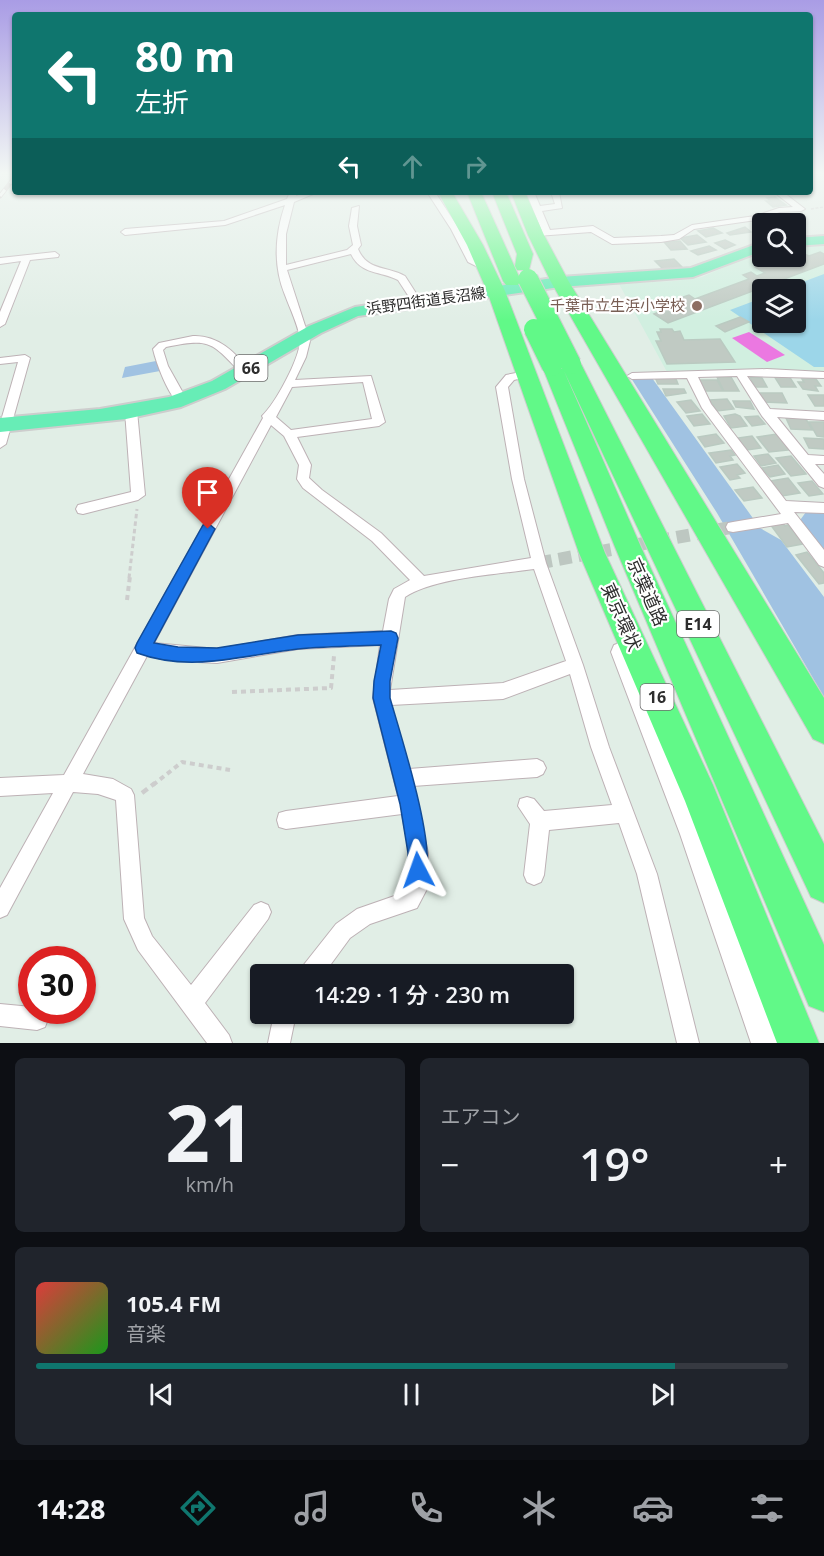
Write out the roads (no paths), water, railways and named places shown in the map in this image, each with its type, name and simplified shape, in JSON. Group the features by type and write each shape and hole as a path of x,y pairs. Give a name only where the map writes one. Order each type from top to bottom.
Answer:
{"highway":[{"name":"東京環状","path":"462,223 475,245 509,277 550,368 592,553 701,797 798,1043"},
{"path":"478,223 490,243 501,255"},
{"name":"京葉道路","path":"487,223 824,991"},
{"name":"京葉道路","path":"496,223 509,277"},
{"path":"509,277 525,254 512,223"},
{"path":"535,223 560,282 824,728"},
{"name":"京葉道路","path":"550,368 609,438 824,884"}],"main road":[{"path":"806,241 824,240"},
{"name":"浜野四街道長沼線","path":"3,425 131,411 181,400 212,388 245,371 324,324 356,312 416,301 509,277 560,282 693,272 752,250"}],"street":[{"path":"125,232 226,223"},
{"path":"0,908 268,416 288,384 305,344 284,280 282,233 285,223"},
{"path":"284,268 330,258 353,249 357,245 354,223"},
{"path":"451,223 471,260 509,277"},
{"path":"539,223 541,234 593,228 612,241 676,237 692,227 723,223"},
{"path":"353,249 366,268 402,278 416,301"},
{"path":"0,261 55,255"},
{"path":"0,324 27,258"},
{"path":"181,400 163,366 158,349 163,345 203,337 213,339 245,371"},
{"path":"0,361 25,358 3,425 0,444"},
{"path":"550,368 510,377 502,387 518,479 539,563 575,665 600,747 647,874 688,1043"},
{"path":"690,373 706,405 824,561"},
{"path":"632,376 690,373 824,375"},
{"path":"740,373 766,413 824,483"},
{"path":"288,384 367,378 379,422 289,434"},
{"path":"83,510 138,495 131,411"},
{"path":"766,413 824,416"},
{"path":"268,416 289,434 305,465 303,479 310,490 344,512 402,559 421,583"},
{"path":"805,459 824,460"},
{"path":"733,527 786,512 824,508"},
{"path":"592,553 613,629 694,834 767,1043"},
{"path":"318,964 343,931 364,916 410,901 418,887 418,853 410,804 381,698 382,681 391,638 394,602 400,591 421,583 539,563"},
{"path":"142,648 178,654 217,656 298,642 391,638"},
{"path":"381,698 503,692 575,665"},
{"path":"402,778 537,768"},
{"path":"0,787 32,788 68,783 117,788 126,795 134,919 145,943 221,1043"},
{"path":"286,820 410,804"},
{"path":"534,876 533,814 626,813"},
{"path":"191,1003 261,912"},
{"path":"0,1015 18,1017"},
{"path":"279,1043 283,1024"}],"tunnel":[{"path":"539,563 733,527"}],"place":[{"name":"千葉市立生浜小学校","path":"697,306"}]}
